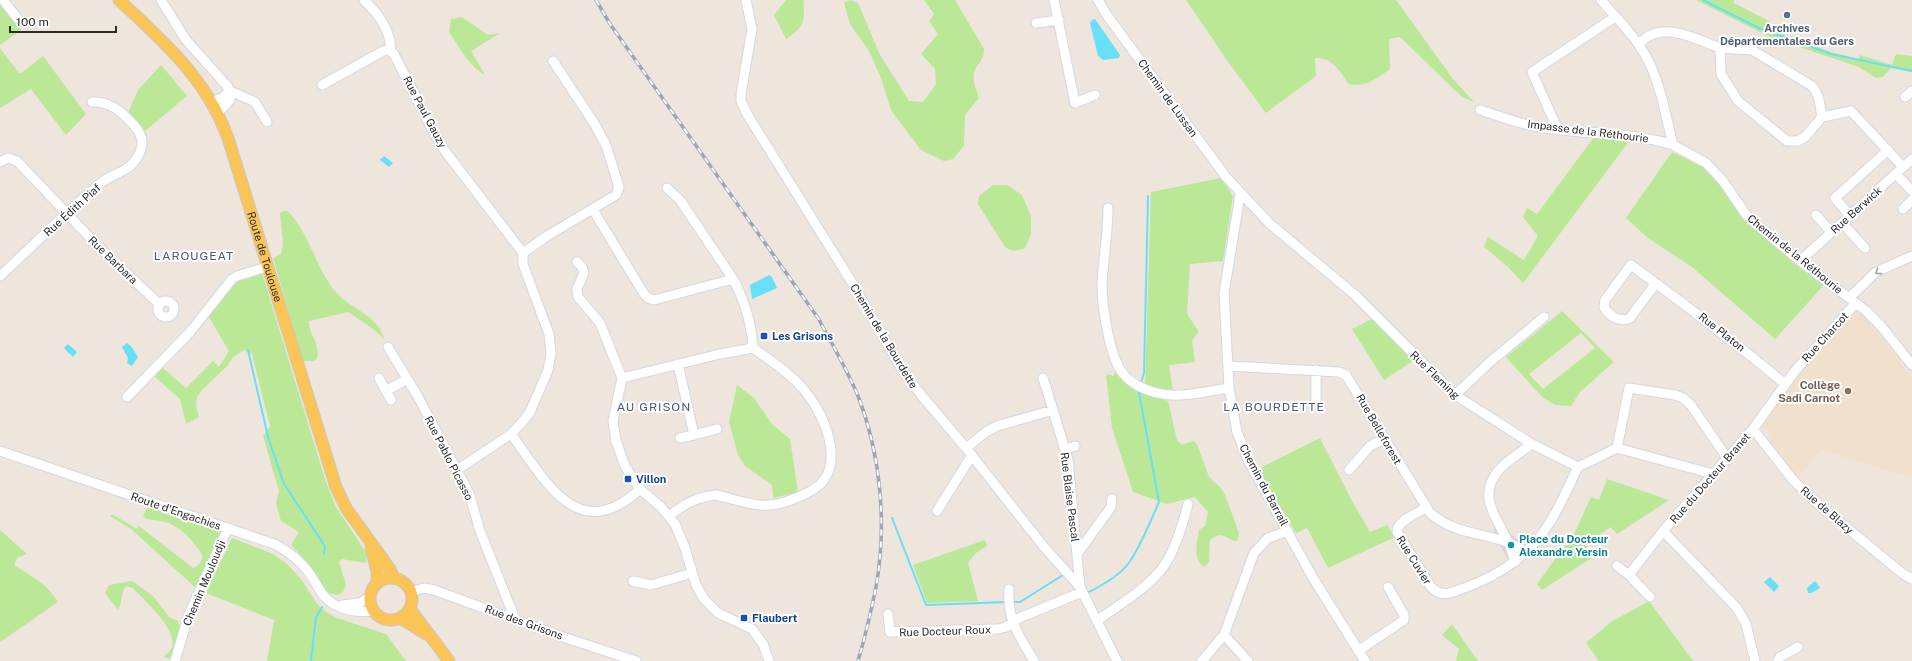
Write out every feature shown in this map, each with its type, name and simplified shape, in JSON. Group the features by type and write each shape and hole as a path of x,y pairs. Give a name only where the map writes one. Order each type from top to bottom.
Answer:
{"main road":[{"name":"Route de Toulouse","path":"119,0 183,61 212,101 228,138 336,487 346,508 390,569 394,578"},
{"name":"Route de Toulouse","path":"368,540 374,556 377,584"},
{"path":"400,618 410,609 412,598 411,592 405,583 394,578 388,578 377,584 371,596 374,611 386,619 400,618 431,637"},
{"path":"410,609 449,661"}],"street":[{"path":"3,0 18,18"},
{"path":"162,0 186,40 224,82 230,91 254,102 267,122"},
{"path":"169,0 169,10"},
{"path":"322,85 383,51 391,52 391,44 381,19 364,0"},
{"name":"Chemin de la Bourdette","path":"746,0 752,29 741,101 747,114 851,281 903,371 1044,547 1081,589 1098,620 1117,661"},
{"path":"1054,0 1075,103 1095,95"},
{"name":"Chemin de Lussan","path":"1098,0 1106,14 1240,195"},
{"path":"1601,0 1638,44 1648,60 1655,77 1674,145"},
{"path":"1558,130 1532,72 1615,16"},
{"path":"1036,23 1059,20"},
{"path":"1638,44 1651,35 1664,32 1686,35 1720,48 1752,50 1812,86 1817,91 1820,100 1822,117"},
{"path":"1720,48 1720,74 1738,101 1787,141 1798,141 1805,137 1822,117 1851,111 1903,167"},
{"name":"Rue Paul Gauzy","path":"391,52 397,57 434,133 445,151 523,253"},
{"path":"458,470 510,434 530,412 548,370 551,354 549,334 523,264 523,253 547,236 616,195 619,189 606,145 594,123 553,61"},
{"path":"212,101 222,98 230,91"},
{"path":"218,114 230,100 230,91"},
{"name":"Rue Édith Piaf","path":"0,276 103,182 130,167 140,151 143,143 141,136 130,120 118,110 102,102 92,102"},
{"name":"Impasse de la Réthourie","path":"1480,110 1538,127 1558,130 1625,134 1674,145"},
{"name":"Chemin de la Réthourie","path":"1674,145 1706,163 1723,181 1747,216 1800,261 1852,300 1881,326 1912,365"},
{"path":"1850,216 1835,198 1888,150"},
{"name":"Rue Barbara","path":"0,162 8,158 17,161 67,215 159,304"},
{"name":"Rue Berwick","path":"1800,261 1912,159"},
{"path":"1896,174 1912,191"},
{"path":"667,188 680,200 733,279 744,307 753,348"},
{"name":"Chemin du Barrail","path":"1240,195 1224,293 1229,388 1234,422 1242,448 1320,590 1365,661"},
{"name":"Rue Fleming","path":"1240,195 1269,224 1355,295 1455,395 1484,412 1532,444 1578,467"},
{"path":"1903,209 1912,200"},
{"path":"1108,208 1108,232 1102,294 1112,351 1119,369 1131,381 1157,393 1184,394 1229,388"},
{"path":"595,213 644,294 648,298 654,300 733,279"},
{"path":"1816,215 1831,232"},
{"path":"1842,223 1865,248"},
{"name":"Rue Charcot","path":"1753,429 1795,371 1876,272 1912,256"},
{"path":"577,262 582,267 584,273 577,289 578,297 600,323 622,378 613,422 614,433 625,466 640,489 669,516 680,535 692,573 702,595 712,608 725,617 751,623 769,661"},
{"name":"Rue Platon","path":"1656,283 1630,318 1626,320 1618,320 1604,307 1605,300 1631,265 1656,283 1728,336 1785,384"},
{"path":"127,397 190,332 232,279 237,276 267,267"},
{"path":"1455,395 1490,362 1544,317"},
{"name":"Rue Pablo Picasso","path":"388,347 458,470 469,493 480,531 515,619"},
{"path":"622,378 720,354 753,348 780,367 804,390 821,415 829,442 832,464 829,472 821,484 813,491 784,502 761,506 716,495 708,496 690,501 669,516"},
{"path":"678,364 694,434"},
{"name":"Rue Belleforest","path":"1228,366 1316,370 1339,372 1346,375 1426,508 1436,518 1456,530 1508,542"},
{"path":"1316,370 1316,403"},
{"path":"378,378 391,400"},
{"name":"Rue Blaise Pascal","path":"1043,378 1068,460 1081,589"},
{"path":"386,390 407,379"},
{"path":"1617,448 1629,388 1683,398 1691,405 1727,458"},
{"path":"966,448 986,432 997,426 1053,410"},
{"path":"680,438 717,429"},
{"name":"Rue du Docteur Branet","path":"1753,429 1663,531 1737,608 1746,624 1755,661"},
{"name":"Rue de Blazy","path":"1753,429 1793,480 1812,498 1903,574 1912,579"},
{"path":"510,434 557,493 576,508 594,512 609,510 626,501 640,489"},
{"path":"1350,470 1370,446 1385,438"},
{"path":"1515,562 1508,542 1492,511 1489,500 1490,490 1499,470 1532,444"},
{"path":"1065,449 1075,446"},
{"path":"1578,467 1617,448 1713,474"},
{"name":"Route d'Engachies","path":"0,451 277,545 295,557 307,570 323,595 331,602 344,610 365,612 374,611"},
{"path":"937,511 972,456"},
{"name":"Rue Cuvier","path":"1426,508 1402,522 1398,526 1397,532 1431,587 1435,591 1446,594 1474,585 1515,562 1526,552 1550,522 1578,467"},
{"path":"1077,554 1111,507 1112,499"},
{"path":"1098,620 1146,585 1162,570 1182,525 1188,504"},
{"name":"Chemin Mouloudji","path":"175,661 189,614 228,528"},
{"path":"1202,661 1224,635 1254,553 1268,538 1288,531"},
{"path":"1629,575 1663,531"},
{"path":"1508,542 1526,552"},
{"path":"1617,566 1629,575 1650,597"},
{"path":"633,581 651,584 692,573"},
{"path":"1358,651 1404,620 1404,614 1388,587"},
{"name":"Rue des Grisons","path":"411,592 424,588 434,590 636,661"},
{"path":"1010,589 1008,604 1012,623 1034,661"},
{"name":"Rue Docteur Roux","path":"888,614 890,632 994,630 1006,627 1019,618 1081,589"},
{"path":"331,602 353,605 360,603 371,596"},
{"path":"1224,635 1248,661"},
{"path":"1778,661 1780,657 1798,647"}],"shaded area":[{"name":"Collège Sadi Carnot","path":"1854,312 1862,313 1878,331 1912,378 1912,478 1822,450 1797,477 1771,444 1771,436 1764,428 1762,422 1798,373"},
{"name":"Place du Docteur Alexandre Yersin","path":"1495,526 1509,533 1527,547 1510,562 1494,535"}],"green space":[{"path":"786,0 804,0 804,18 801,26 786,39 774,15"},
{"path":"850,0 858,3 880,55 909,101 923,102 936,84 935,69 921,54 938,34 929,21 934,14 924,0 955,0 984,49 981,61 974,73 974,84 979,98 965,115 964,146 953,159 944,161 921,150 891,110 881,78 869,51 850,24 844,3"},
{"path":"1186,0 1396,0 1453,79 1474,102 1462,97 1400,37 1389,39 1390,69 1376,79 1361,85 1349,84 1335,66 1327,60 1315,58 1316,76 1266,113 1231,66"},
{"path":"1696,0 1734,0 1734,3 1771,22 1770,26 1784,30 1783,34 1831,52 1859,59 1860,55 1892,65 1897,54 1912,56 1912,72 1891,68 1883,77 1876,78 1859,67 1770,37"},
{"path":"0,2 21,30 0,45"},
{"path":"462,17 488,35 500,33 471,51 485,75 473,66 449,32 451,19"},
{"path":"0,48 20,74 43,56 86,114 66,135 31,89 0,108"},
{"path":"161,65 187,96 145,131 128,113 138,90"},
{"path":"1594,137 1630,140 1523,283 1508,267 1484,247 1488,237 1524,260 1538,236 1523,217 1527,208 1537,214"},
{"path":"1672,152 1707,169 1720,182 1744,219 1824,285 1775,339 1692,267 1648,238 1626,218"},
{"path":"1221,178 1233,196 1223,261 1190,264 1187,314 1199,332 1192,340 1195,362 1169,365 1173,392 1166,391 1145,384 1151,192"},
{"path":"993,185 1007,185 1022,195 1031,216 1031,234 1025,248 1010,250 1005,247 978,204 979,196"},
{"path":"286,210 293,217 306,237 328,282 341,297 376,324 384,339 373,329 348,312 309,321 309,326 316,343 318,353 317,359 313,361 303,361 273,258 281,254 283,244 280,213"},
{"path":"261,270 325,479 336,507 367,554 366,563 342,559 339,562 346,585 343,592 338,595 328,593 308,563 291,545 299,532 281,521 276,503 279,491 263,436 270,426 252,354 244,350 233,357 228,365 202,390 197,397 196,406 199,417 186,424 180,399 154,376 162,367 186,388 213,361 219,367 229,351 207,314 235,281"},
{"path":"1562,311 1614,362 1580,392 1571,406 1556,405 1543,398 1506,357","holes":["1581,333 1595,348 1543,389 1529,374"]},
{"path":"1372,319 1413,361 1384,380 1352,329"},
{"path":"1114,372 1136,390 1168,401 1177,440 1182,445 1193,441 1197,444 1209,477 1221,488 1225,495 1239,533 1237,541 1222,535 1210,540 1209,562 1204,567 1198,559 1196,550 1199,530 1205,526 1208,512 1195,497 1167,504 1133,492 1112,428 1106,374 1114,376"},
{"path":"737,385 754,398 772,424 790,439 798,492 773,498 772,485 745,466 738,455 729,422"},
{"path":"1320,438 1352,501 1370,532 1387,525 1395,537 1328,568 1307,528 1296,533 1258,469"},
{"path":"1607,479 1669,500 1617,534 1611,527 1585,544 1593,557 1542,590 1537,584 1575,532 1591,497 1599,500"},
{"path":"149,505 224,531 197,589 131,529 110,516 112,514 137,529 139,526 193,568 199,565 203,556 180,529 158,520 149,520 143,516"},
{"path":"0,530 27,554 17,558 14,565 44,585 54,595 58,602 0,642"},
{"path":"232,538 273,554 286,563 301,579 317,604 326,612 337,618 386,634 406,661 267,661 274,620 206,593"},
{"path":"985,540 987,546 976,553 968,563 978,601 927,603 913,565"},
{"path":"132,581 153,596 169,617 178,621 178,642 172,656 169,659 164,657 172,647 173,640 170,633 159,616 133,588 126,586 118,610 105,593 109,585"},
{"path":"1649,601 1693,661 1599,661 1586,643 1611,622"},
{"path":"1452,624 1478,661 1456,661 1459,649 1442,635"}],"water":[{"path":"1095,19 1120,55 1119,58 1103,60 1098,56 1090,23"},
{"path":"384,156 393,163 389,167 380,160"},
{"path":"769,275 772,277 777,288 752,299 750,285"},
{"path":"127,343 131,346 138,357 132,366 127,363 128,358 122,347"},
{"path":"68,344 77,352 73,357 64,348"},
{"path":"1770,577 1779,586 1774,592 1764,582"},
{"path":"1815,581 1820,588 1808,593 1807,588"}],"waterway":[{"path":"1703,0 1761,29 1831,54 1912,71"},
{"path":"1141,383 1144,373 1148,196"},
{"path":"248,350 268,437 284,484 325,546 324,554"},
{"path":"1087,593 1115,577 1128,564 1141,542 1159,502 1139,392"},
{"path":"892,518 926,605 1006,602"},
{"path":"1012,602 1020,602 1063,575"},
{"path":"311,661 316,617 322,607"}],"railway":[{"path":"596,0 610,24 818,318 844,366 858,396 866,419 877,466 881,515 881,539 876,587 858,661"}],"place":[{"name":"Archives Départementales du Gers","path":"1787,15"},
{"name":"Les Grisons","path":"764,336"},
{"name":"Collège Sadi Carnot","path":"1848,391"},
{"name":"Villon","path":"628,479"},
{"name":"Place du Docteur Alexandre Yersin","path":"1511,545"},
{"name":"Flaubert","path":"744,618"}],"district":[{"name":"LAROUGEAT","path":"194,256"},
{"name":"AU GRISON","path":"654,407"},
{"name":"LA BOURDETTE","path":"1274,407"}]}
